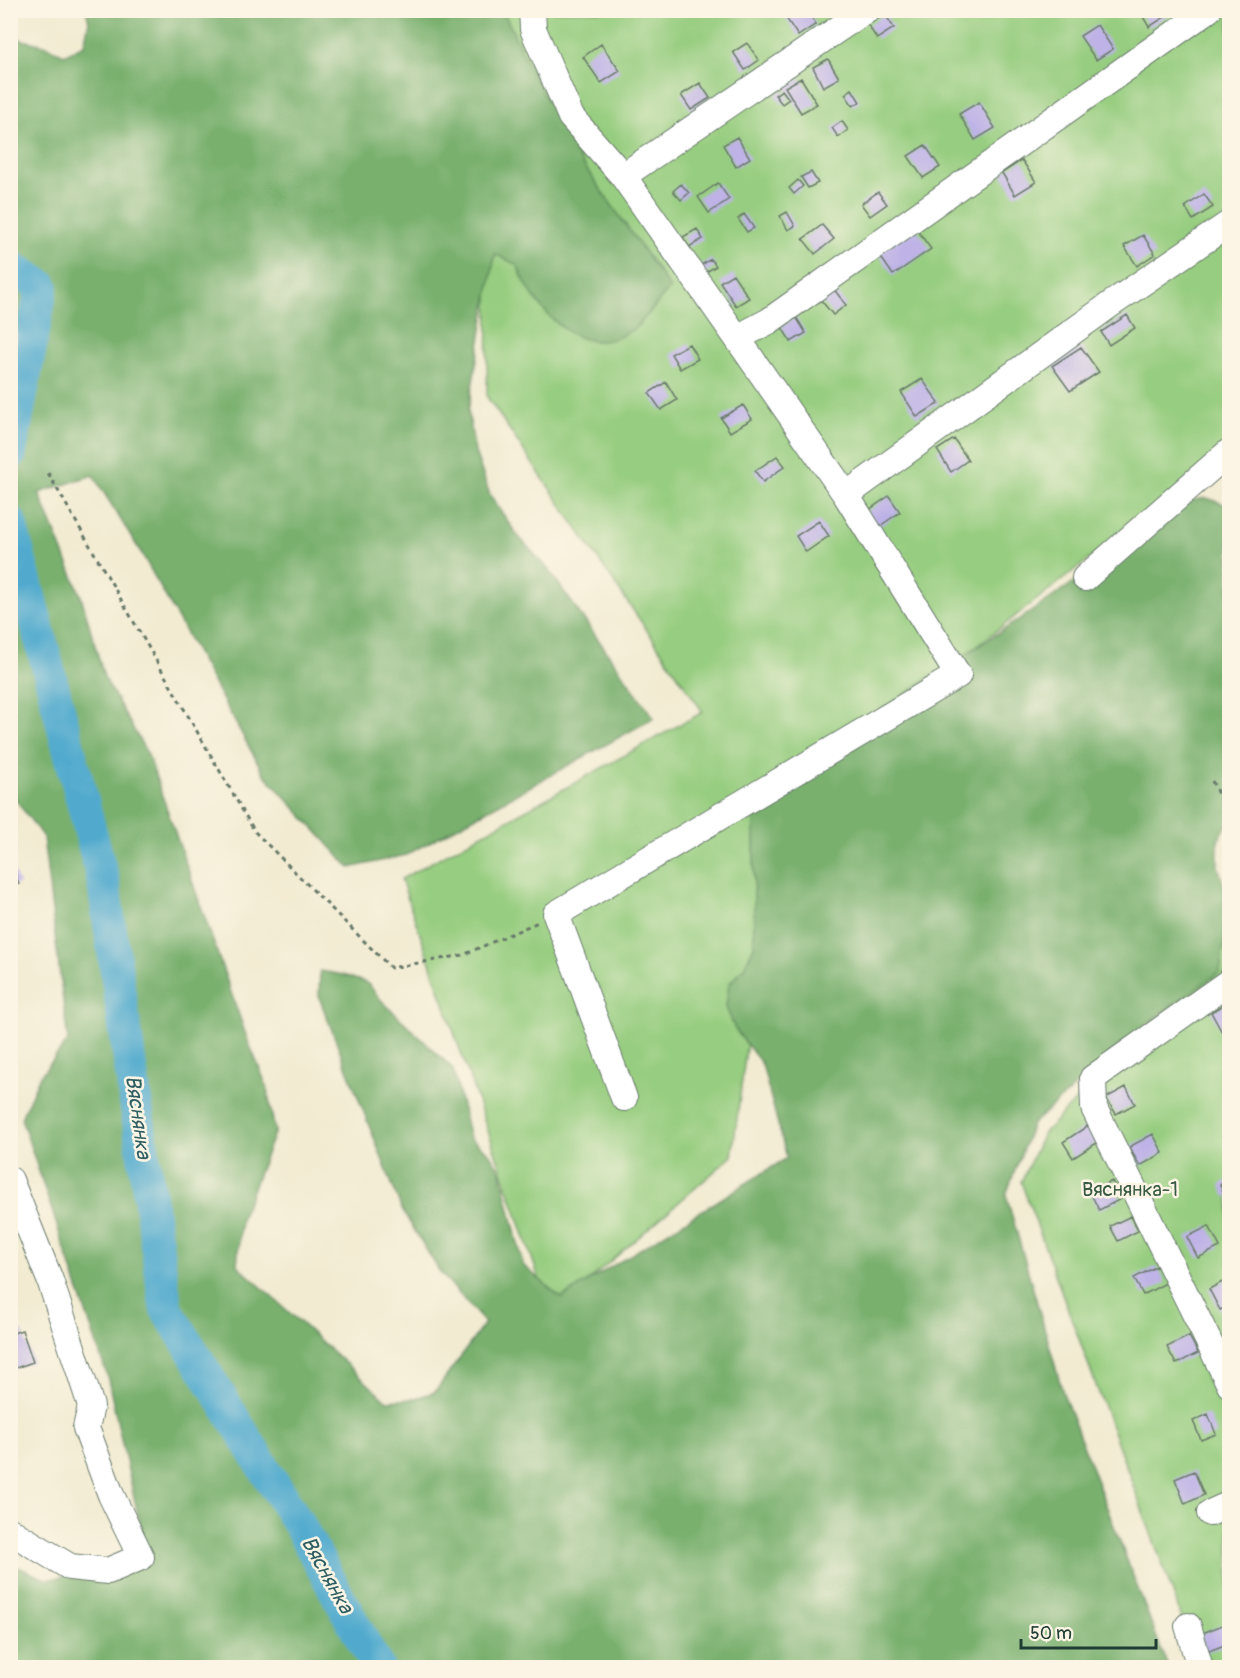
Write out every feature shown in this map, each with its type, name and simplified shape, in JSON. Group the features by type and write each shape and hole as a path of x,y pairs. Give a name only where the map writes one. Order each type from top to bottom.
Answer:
{"street":[{"path":"532,10 532,29 572,117 623,176 846,495 958,675 556,914 624,1098"},
{"path":"623,176 866,10"},
{"path":"737,338 769,321 1208,10"},
{"path":"846,495 1111,304 1230,223"},
{"path":"1085,578 1230,451"},
{"path":"1230,981 1093,1078 1094,1108 1230,1385"},
{"path":"10,1180 50,1280 91,1406 86,1428 111,1495 141,1557 108,1571 70,1568 10,1531"},
{"path":"1188,1626 1200,1668"}],"path":[{"path":"48,473 255,832 392,968 463,955 556,914"},
{"path":"1212,781 1230,820"}],"green space":[{"path":"86,11 503,11 530,68 578,157 670,288 632,330 613,339 595,341 578,336 562,327 535,299 517,265 495,254 468,411 475,452 490,495 517,535 548,569 654,718 406,855 350,868 264,774 142,554 93,475 39,493 81,596 104,677 148,755 248,1041 266,1084 275,1131 241,1219 237,1265 387,1401 412,1399 435,1392 485,1323 440,1272 402,1210 319,997 320,971 343,975 367,983 382,1001 453,1069 470,1138 489,1153 501,1172 523,1265 561,1298 787,1158 762,1064 735,1029 726,1007 729,984 744,967 754,946 754,818 779,776 1026,615 1169,517 1185,501 1207,498 1229,506 1230,819 1218,841 1218,866 1229,904 1220,972 1156,1016 1032,1124 1006,1195 1063,1393 1168,1667 11,1667 11,1564 48,1580 147,1556 107,1375 21,1118 40,1076 68,1041 43,837 11,793 10,388 22,359 19,337 10,322 11,34 22,40 44,45 64,55 84,45 89,21"},
{"path":"491,11 1229,11 1229,451 779,799 732,1156 551,1313 401,879 703,712 487,397"},
{"name":"Вяснянка-1","path":"1229,943 1229,1667 1192,1667 1177,1604 1021,1182 1043,1134"}],"building":[{"path":"790,10 807,10 816,24 798,36 784,15"},
{"path":"1139,10 1165,10 1168,15 1149,27"},
{"path":"885,14 894,28 877,39 868,25"},
{"path":"1097,25 1113,49 1096,60 1080,36"},
{"path":"747,43 759,60 745,70 733,52"},
{"path":"601,44 620,71 601,83 583,57"},
{"path":"828,59 839,78 823,87 813,67"},
{"path":"801,78 817,104 801,113 785,87"},
{"path":"700,83 710,98 691,110 681,95"},
{"path":"852,89 860,102 853,106 845,94"},
{"path":"782,90 789,99 782,104 775,95"},
{"path":"979,102 995,128 975,140 959,114"},
{"path":"842,121 848,130 838,137 832,128"},
{"path":"737,137 750,158 736,167 723,145"},
{"path":"925,145 940,167 923,178 908,156"},
{"path":"1022,160 1036,182 1015,195 1002,173"},
{"path":"811,172 818,183 808,188 801,177"},
{"path":"798,180 803,186 794,194 789,188"},
{"path":"718,183 729,199 709,213 698,197"},
{"path":"681,184 689,193 681,200 673,191"},
{"path":"878,192 887,204 870,216 861,204"},
{"path":"1204,194 1213,207 1193,220 1185,207"},
{"path":"787,212 795,226 788,230 780,216"},
{"path":"744,214 754,228 747,232 738,219"},
{"path":"822,225 834,239 815,254 803,239"},
{"path":"915,227 931,249 893,275 878,253"},
{"path":"697,229 703,239 689,247 683,237"},
{"path":"1143,235 1155,254 1137,266 1124,246"},
{"path":"711,259 716,266 703,274 698,267"},
{"path":"733,274 749,298 736,306 720,282"},
{"path":"833,288 846,305 833,315 820,299"},
{"path":"1127,315 1135,328 1109,345 1101,332"},
{"path":"796,317 806,333 791,342 781,326"},
{"path":"689,344 698,359 680,369 671,354"},
{"path":"1081,347 1099,372 1070,391 1052,366"},
{"path":"922,379 939,403 917,417 901,392"},
{"path":"666,382 677,400 661,410 649,393"},
{"path":"743,405 752,419 730,432 721,418"},
{"path":"954,439 968,460 951,472 937,450"},
{"path":"777,456 785,466 763,482 755,471"},
{"path":"889,496 900,512 877,528 866,512"},
{"path":"819,521 829,536 806,552 796,536"},
{"path":"10,861 19,884 10,887"},
{"path":"1230,1001 1230,1030 1223,1034 1211,1012"},
{"path":"1126,1087 1135,1104 1116,1114 1106,1098"},
{"path":"1089,1125 1100,1141 1073,1158 1063,1142"},
{"path":"1153,1134 1163,1153 1140,1166 1129,1147"},
{"path":"1228,1180 1230,1195 1226,1197 1220,1185"},
{"path":"1112,1181 1121,1199 1099,1210 1090,1192"},
{"path":"1131,1216 1138,1231 1118,1241 1110,1226"},
{"path":"1209,1226 1220,1247 1198,1258 1187,1237"},
{"path":"1157,1266 1166,1283 1143,1295 1134,1278"},
{"path":"1230,1278 1230,1305 1220,1310 1209,1289"},
{"path":"22,1330 33,1362 10,1370 10,1334"},
{"path":"1189,1336 1198,1353 1176,1364 1167,1347"},
{"path":"1208,1414 1216,1434 1201,1440 1193,1421"},
{"path":"1194,1471 1204,1495 1185,1504 1175,1479"},
{"path":"1230,1622 1230,1643 1206,1652 1200,1634"}],"waterway":[{"name":"Вяснянка","path":"10,266 42,286 10,454"},
{"name":"Вяснянка","path":"10,522 103,880 166,1308 299,1525 378,1668"}]}
